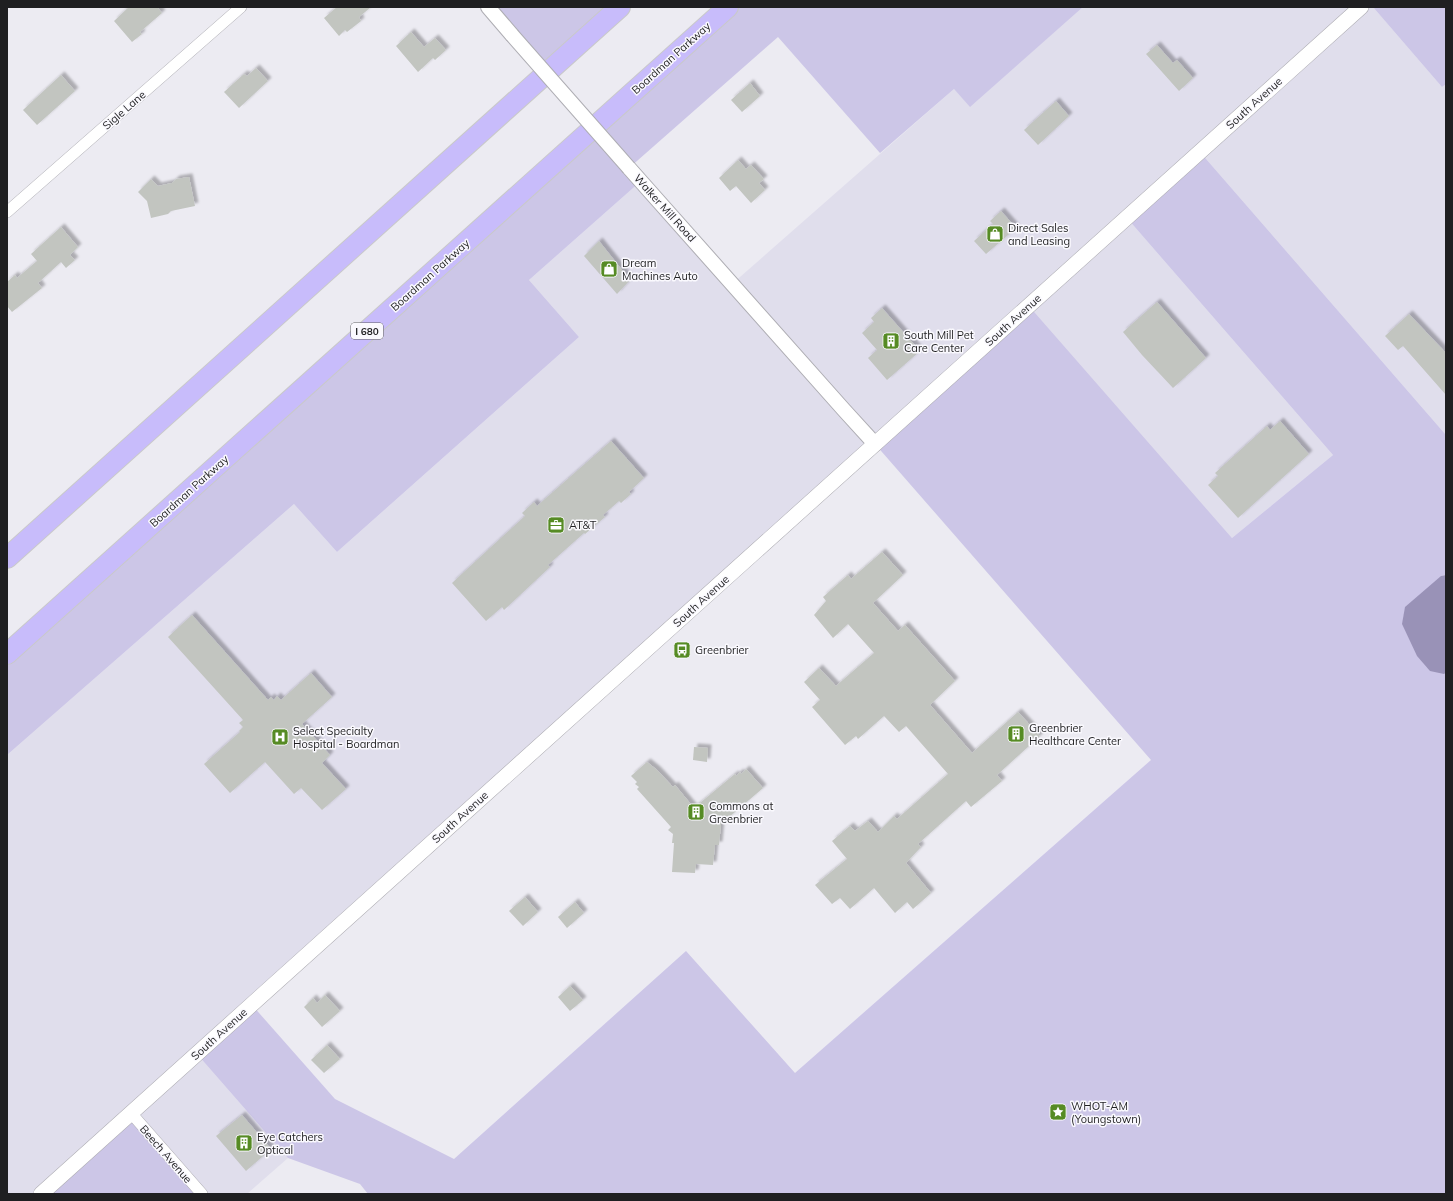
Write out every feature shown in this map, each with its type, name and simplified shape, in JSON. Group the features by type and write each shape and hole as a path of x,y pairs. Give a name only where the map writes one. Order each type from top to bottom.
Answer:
{"highway":[{"path":"7,558 620,7"},
{"name":"Boardman Parkway","path":"7,654 728,7"}],"main road":[{"name":"South Avenue","path":"41,1194 1361,7"}],"street":[{"name":"Sigle Lane","path":"7,212 241,7"},
{"name":"Walker Mill Road","path":"488,7 875,444"},
{"name":"Beech Avenue","path":"131,1113 202,1194"}],"shaded area":[{"path":"488,7 620,7 546,73"},
{"path":"728,7 1083,7 970,107 954,89 880,153 778,37 629,168 641,181 529,280 579,337 337,552 294,504 7,755 7,654"},
{"path":"1083,7 1373,7 1442,87 1446,84 1446,435 1200,152 1127,218 1333,455 1232,538 1029,306 197,1054 288,1158 247,1194 7,1194 7,755 294,504 337,552 579,337 529,280 641,181 732,284 954,89 970,106"},
{"path":"1373,7 1446,7 1446,84 1442,87"},
{"path":"1200,152 1446,435 1446,575 1441,576 1444,674 1446,673 1446,1194 368,1194 360,1184 288,1158 197,1054 252,1005 335,1099 454,1159 686,951 795,1073 1151,760 875,444 1029,306 1232,538 1333,455 1127,218"},
{"path":"1446,575 1446,673 1444,674 1430,671 1417,656 1402,624 1405,607 1441,576"},
{"path":"131,1113 202,1194 41,1194"}],"building":[{"path":"129,7 157,7 162,13 140,32 142,34 132,42 114,21"},
{"path":"337,7 371,7 359,17 361,21 347,32 345,30 339,36 324,18"},
{"path":"411,32 424,47 435,38 446,50 435,60 433,58 418,72 396,46"},
{"path":"1157,45 1173,63 1177,60 1193,78 1179,91 1146,54"},
{"path":"256,68 268,81 239,108 224,92 244,74 247,76"},
{"path":"61,75 75,91 37,125 23,110"},
{"path":"750,83 760,96 742,112 731,100"},
{"path":"1056,101 1069,116 1038,145 1024,130"},
{"path":"738,160 746,169 751,165 764,179 759,183 765,190 751,203 736,186 730,191 719,178"},
{"path":"189,177 195,206 171,211 168,214 151,218 147,201 138,192 151,179 158,186 172,183 176,179"},
{"name":"Direct Sales and Leasing","path":"1001,211 1016,228 986,254 974,241 993,224 990,221"},
{"path":"61,227 78,247 70,255 75,260 66,268 61,262 38,283 42,288 12,312 7,306 7,282 15,275 17,278 37,261 31,254"},
{"name":"Dream Machines Auto","path":"599,241 630,280 617,294 584,256"},
{"path":"1157,302 1206,358 1173,388 1123,332"},
{"name":"South Mill Pet Care Center","path":"882,308 920,351 887,380 868,358 877,350 862,333 874,322 871,318"},
{"path":"1409,314 1446,353 1446,395 1403,346 1398,350 1385,336"},
{"path":"1280,421 1309,454 1238,518 1208,485 1218,476 1215,473 1267,426 1270,430"},
{"name":"AT&T","path":"611,441 644,478 629,492 631,494 621,503 619,501 603,515 605,517 585,534 584,533 548,565 550,567 504,610 502,607 486,621 452,583 525,516 522,513 534,502 537,506"},
{"name":"Greenbrier Healthcare Center","path":"882,552 903,575 873,603 898,631 905,625 955,681 930,705 972,753 1018,712 1040,736 997,775 1002,781 971,807 966,801 918,844 921,847 906,863 931,893 913,909 907,902 895,913 874,888 850,909 840,898 832,904 815,885 847,859 832,841 850,826 855,831 868,821 878,832 894,816 897,819 948,774 906,726 899,732 884,716 858,739 856,736 845,745 812,707 820,700 804,682 819,668 836,686 874,653 848,624 833,638 814,615 826,601 823,597 848,575 851,579"},
{"path":"192,615 268,700 271,697 274,700 277,696 281,700 311,673 332,697 302,724 330,755 322,763 346,789 322,810 301,788 294,794 265,762 230,793 204,764 240,732 239,731 243,727 239,723 243,720 168,637"},
{"path":"694,747 708,748 707,762 693,760"},
{"name":"Commons at Greenbrier","path":"647,762 673,787 675,785 694,808 735,774 736,776 740,772 741,774 746,769 763,788 721,824 719,845 715,845 713,865 696,864 695,873 672,872 674,843 672,843 673,834 668,830 671,827 637,789 639,787 635,784 637,782 631,776"},
{"path":"525,897 538,912 523,926 509,911"},
{"path":"575,902 584,913 567,928 558,917"},
{"path":"570,986 583,1000 570,1011 558,997"},
{"path":"325,995 340,1011 322,1027 304,1007 313,998 317,1003"},
{"path":"327,1045 340,1059 324,1073 311,1060"},
{"name":"Eye Catchers Optical","path":"242,1115 271,1149 246,1171 216,1136"}],"place":[{"name":"Direct Sales and Leasing","path":"995,234"},
{"name":"Dream Machines Auto","path":"609,269"},
{"name":"South Mill Pet Care Center","path":"891,341"},
{"name":"AT&T","path":"556,525"},
{"name":"Greenbrier","path":"682,650"},
{"name":"Greenbrier Healthcare Center","path":"1016,734"},
{"name":"Select Specialty Hospital - Boardman","path":"280,737"},
{"name":"Commons at Greenbrier","path":"696,812"},
{"name":"WHOT-AM (Youngstown)","path":"1058,1112"},
{"name":"Eye Catchers Optical","path":"244,1143"}]}
